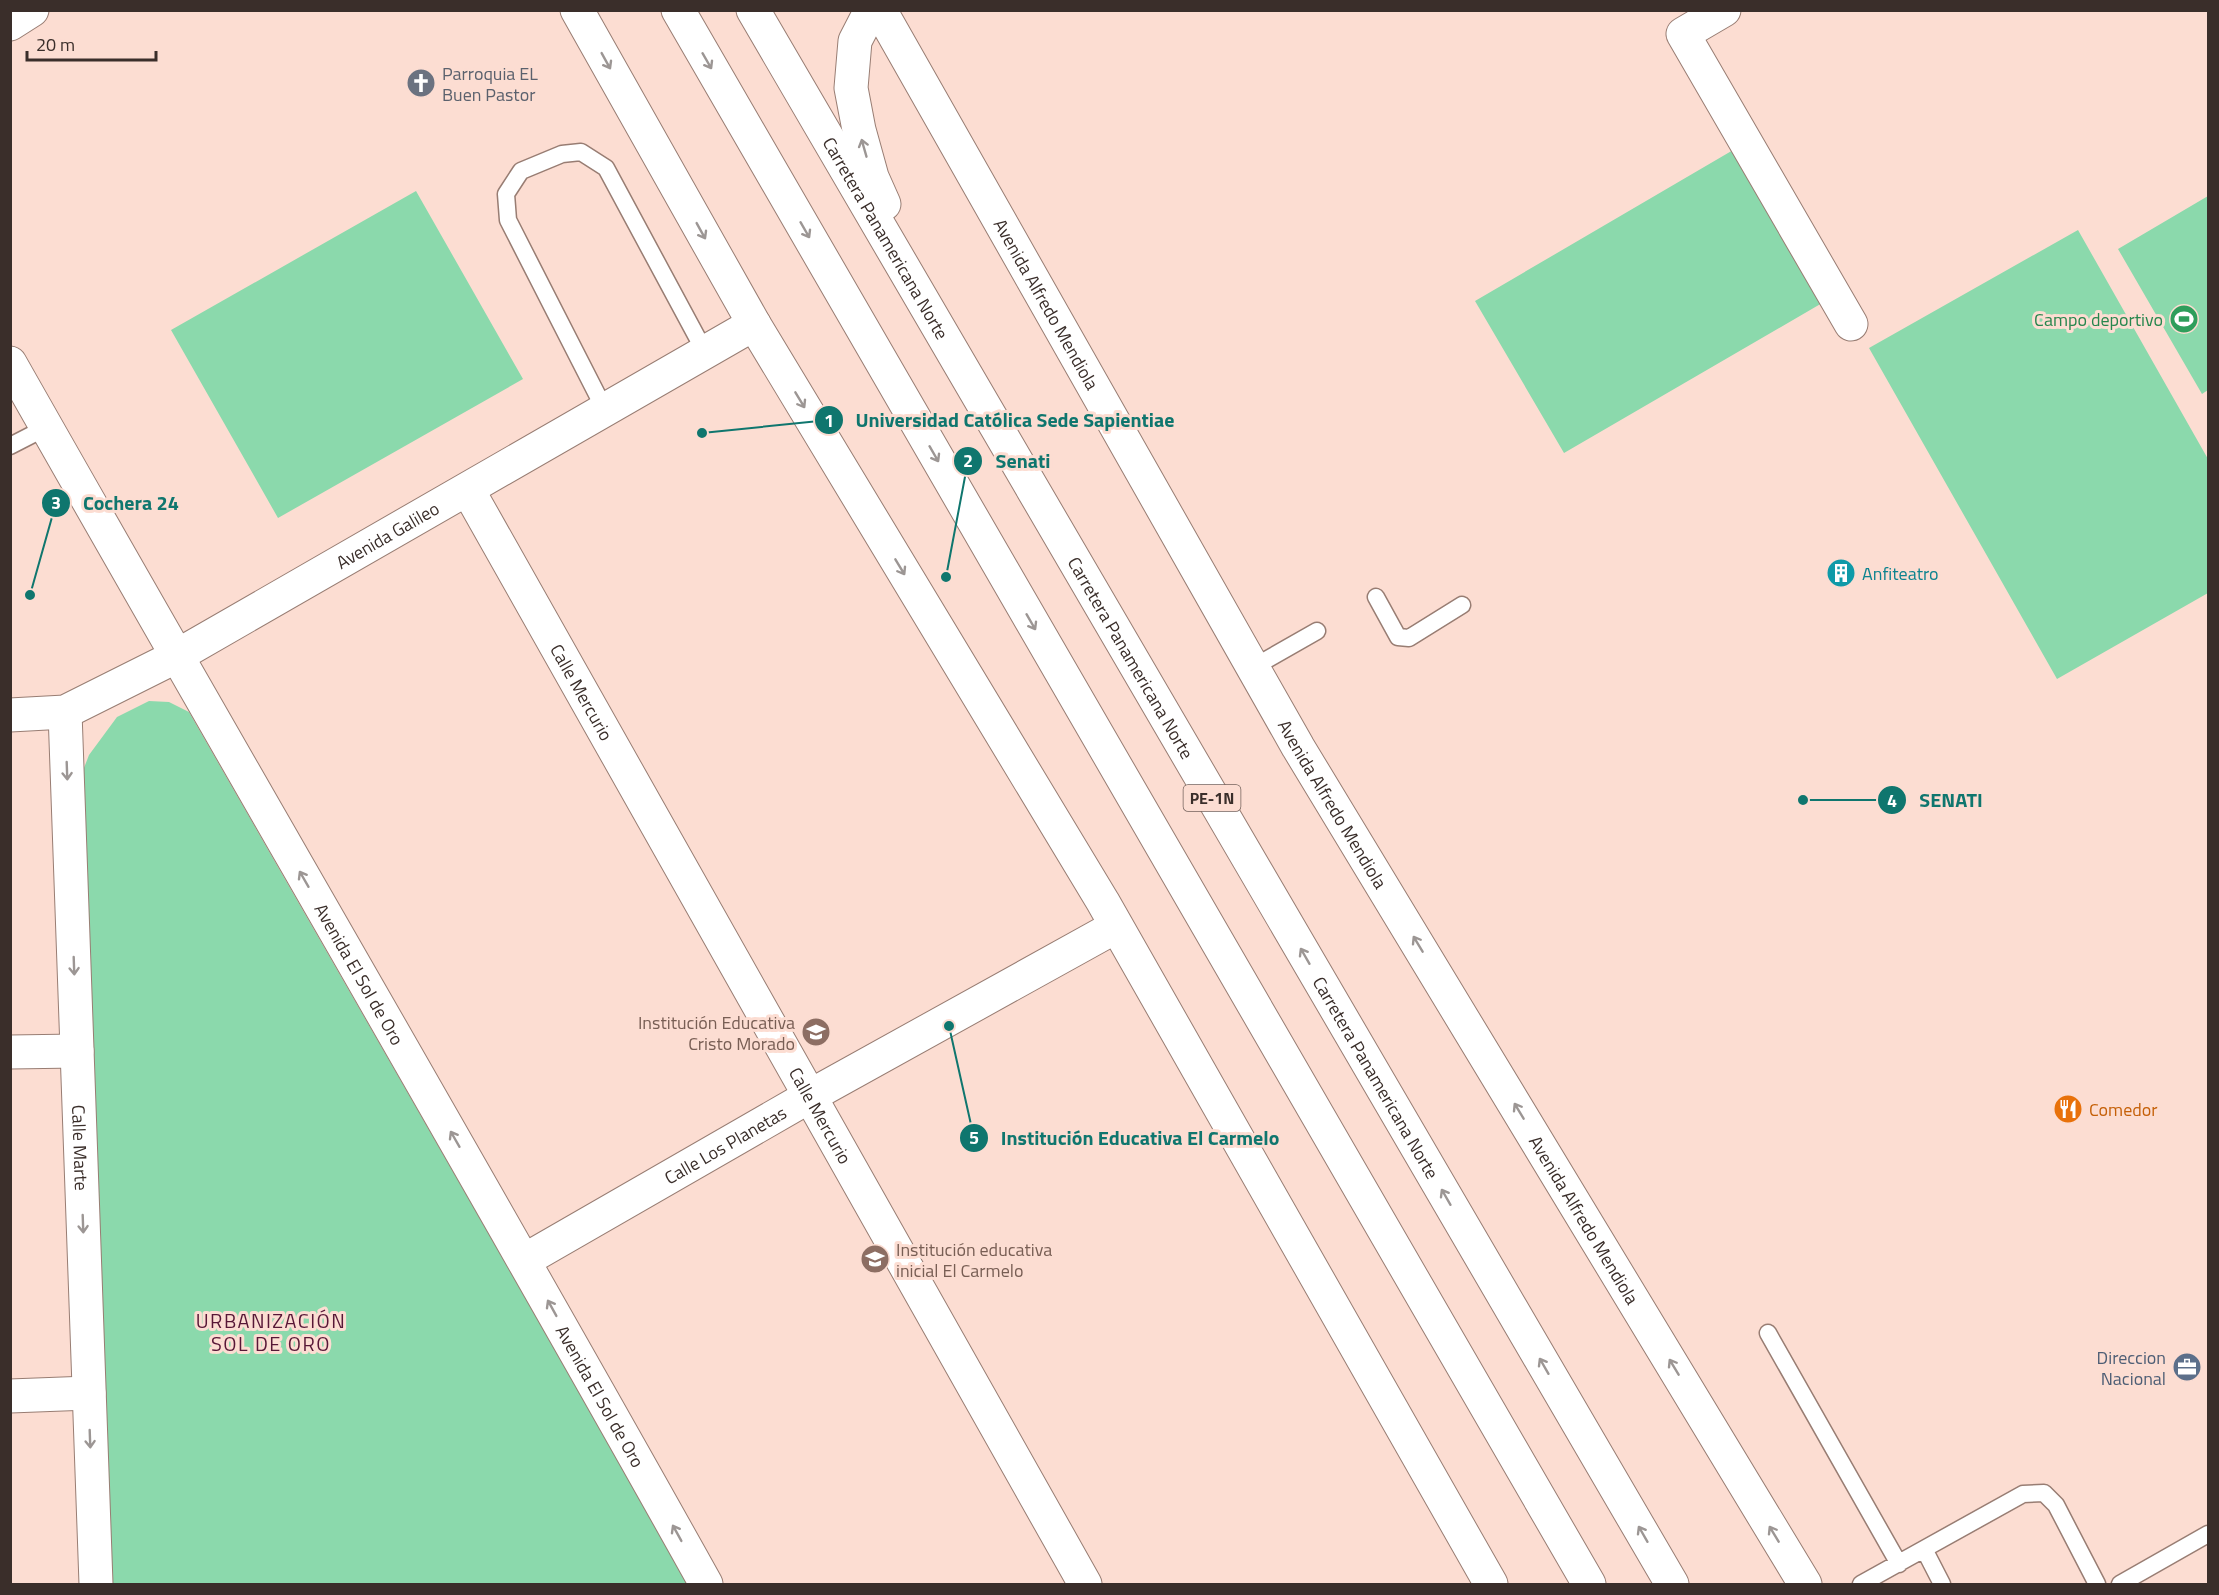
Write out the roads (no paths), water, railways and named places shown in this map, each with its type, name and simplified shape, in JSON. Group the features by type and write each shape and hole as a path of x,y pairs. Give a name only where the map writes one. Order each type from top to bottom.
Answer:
{"main road":[{"path":"10,24 32,10"},
{"path":"577,10 754,324 1115,927 1491,1584"},
{"path":"678,10 1588,1584"},
{"name":"Carretera Panamericana Norte","path":"753,10 1672,1584"},
{"path":"871,10 855,41 851,88 859,130 872,177 943,338"},
{"name":"Avenida Alfredo Mendiola","path":"880,10 1252,668 1804,1584"},
{"path":"1724,10 1683,34 1851,324"},
{"name":"Avenida Galileo","path":"10,715 65,712 175,657 754,324"},
{"name":"Avenida El Sol de Oro","path":"10,363 175,657 525,1260 706,1584"},
{"name":"Calle Mercurio","path":"468,490 1085,1584"},
{"name":"Calle Marte","path":"65,712 96,1584"},
{"name":"Calle Los Planetas","path":"525,1260 810,1096 1115,927"},
{"path":"10,1052 77,1051"},
{"path":"10,1396 89,1393"}],"lane":[{"path":"605,410 508,220 506,194 521,171 562,154 581,152 606,168 705,352"},
{"path":"10,446 47,427"},
{"path":"1376,597 1398,636 1404,638 1409,638 1462,605"},
{"path":"1252,668 1317,631"},
{"path":"1768,1333 1899,1564"},
{"path":"1862,1584 2023,1494 2044,1493 2056,1506 2097,1584"},
{"path":"2120,1584 2208,1534"},
{"path":"1924,1550 1942,1584"}],"place":[{"name":"Parroquia EL Buen Pastor","path":"421,83"},
{"name":"Campo deportivo","path":"2184,319"},
{"name":"Universidad Católica Sede Sapientiae","path":"702,433"},
{"name":"Anfiteatro","path":"1841,573"},
{"name":"Senati","path":"946,577"},
{"name":"Cochera 24","path":"30,595"},
{"name":"SENATI","path":"1803,800"},
{"name":"Institución Educativa El Carmelo","path":"949,1026"},
{"name":"Institución Educativa Cristo Morado","path":"816,1032"},
{"name":"Comedor","path":"2068,1109"},
{"name":"Institución educativa inicial El Carmelo","path":"875,1259"},
{"name":"Direccion Nacional","path":"2187,1367"}],"district":[{"name":"URBANIZACIÓN SOL DE ORO","path":"271,1332"}]}
